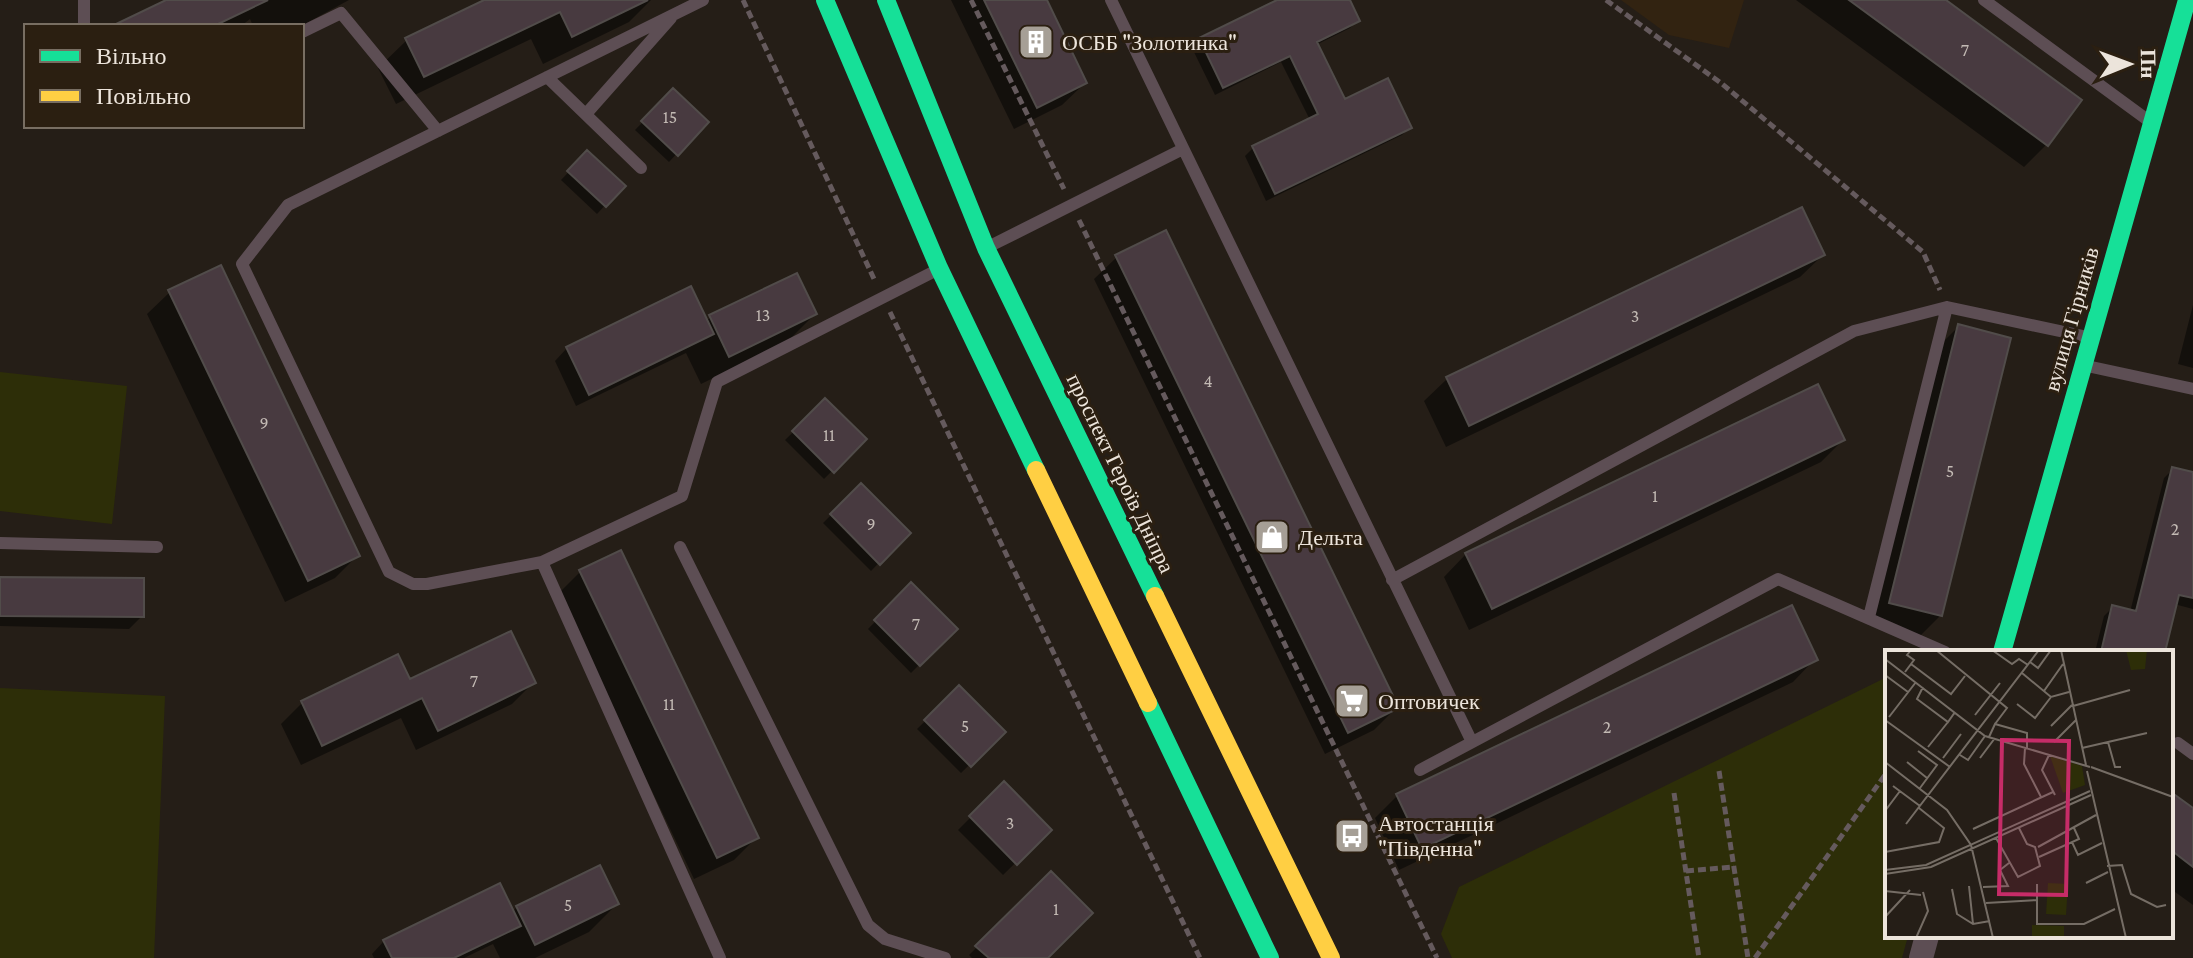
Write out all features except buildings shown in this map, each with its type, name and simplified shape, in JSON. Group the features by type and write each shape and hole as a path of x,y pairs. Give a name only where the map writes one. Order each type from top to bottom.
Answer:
{"street":[{"path":"825,0 939,268 1270,958"},
{"name":"проспект Героїв Дніпра","path":"886,0 986,248 1331,958"},
{"name":"вулиця Гірників","path":"2003,650 2187,0"},
{"path":"1921,958 1926,938"}],"lane":[{"path":"84,0 84,24"},
{"path":"703,0 288,205 242,264 389,572 400,580 427,584 542,562 682,496 717,382 939,268"},
{"path":"1111,0 1472,742"},
{"path":"1984,0 2152,123"},
{"path":"304,31 341,13 438,131"},
{"path":"586,114 675,13"},
{"path":"547,77 641,168"},
{"path":"986,248 1183,149"},
{"path":"1392,580 1854,331 1947,307 2091,337"},
{"path":"1869,617 1947,307"},
{"path":"2084,365 2193,389"},
{"path":"0,543 157,547"},
{"path":"680,547 868,925 885,939 945,958"},
{"path":"542,562 720,958"},
{"path":"1420,770 1778,579 1941,650"},
{"path":"2178,743 2193,754"}],"path":[{"path":"743,0 1200,958"},
{"path":"971,0 1437,958"},
{"path":"1606,0 1721,83 1923,252 1947,307"},
{"path":"1719,771 1748,958"},
{"path":"1755,958 1885,775"},
{"path":"1674,793 1699,958"},
{"path":"1686,871 1734,867"}],"shaded area":[{"path":"1621,0 1744,0 1729,48 1669,35"},
{"path":"0,372 127,386 112,524 0,511"},
{"path":"1885,678 1885,938 1907,938 1902,958 1452,958 1441,934 1459,887"},
{"path":"0,688 165,696 154,958 0,958"}],"traffic: fast":[{"path":"825,0 939,268 1036,470"},
{"path":"886,0 986,248 1155,596"},
{"path":"2003,650 2187,0"},
{"path":"1148,703 1270,958"}],"traffic: slow":[{"path":"1036,470 1148,703"},
{"path":"1155,596 1331,958"}],"place":[{"name":"ОСББ \"Золотинка\"","path":"1036,42"},
{"name":"Дельта","path":"1272,537"},
{"name":"Оптовичек","path":"1352,701"},
{"name":"Автостанція \"Південна\"","path":"1352,836"}]}
